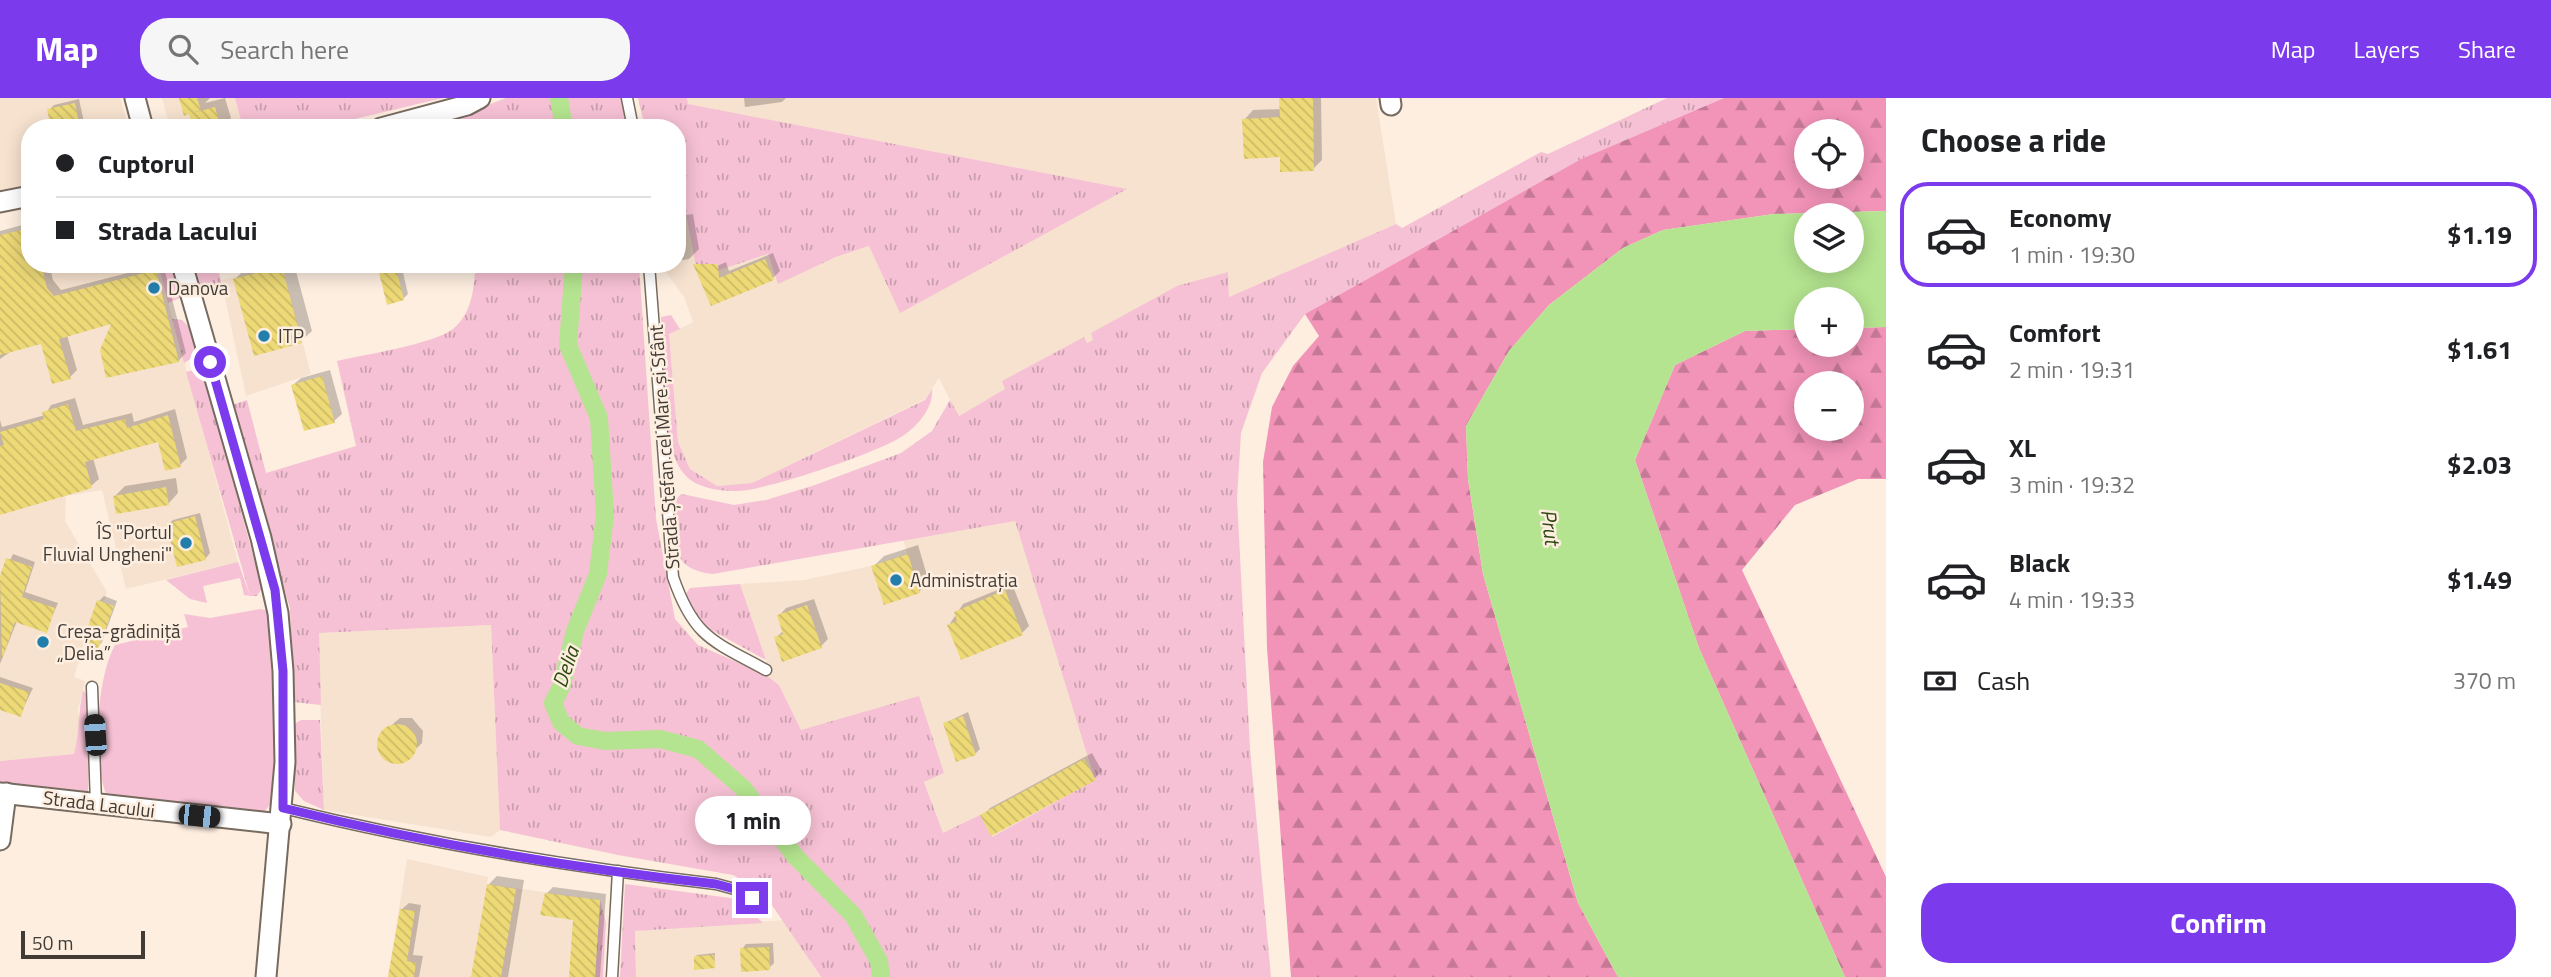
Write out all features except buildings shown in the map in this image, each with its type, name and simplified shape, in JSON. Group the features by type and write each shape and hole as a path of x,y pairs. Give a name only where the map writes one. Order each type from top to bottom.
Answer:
{"street":[{"path":"135,98 141,119"},
{"path":"415,119 467,105 480,98"},
{"path":"0,202 21,198"},
{"path":"185,273 275,590 283,671 282,816 266,977"},
{"path":"0,840 3,793"},
{"name":"Strada Lacului","path":"3,793 96,804 282,816"}],"lane":[{"path":"627,98 631,119"},
{"name":"Strada Ștefan cel Mare și Sfânt","path":"650,273 663,483 673,578 684,610 697,629 709,639 766,670"},
{"path":"92,687 96,804"},
{"name":"Strada Lacului","path":"282,816 347,824 618,872 716,884 742,891 762,907"},
{"path":"612,977 618,872"}],"shaded area":[{"path":"0,98 120,98 126,119 21,119 21,186 0,191"},
{"path":"162,98 235,98 241,119 168,119"},
{"path":"687,98 1376,98 1396,224 1229,297 1228,273 1091,333 1094,340 1087,344 1084,338 1002,382 1006,389 958,416 939,378 925,399 752,483 717,486 690,469 678,442 669,334 693,322 684,297 667,273 686,273 686,214 698,276 768,254 778,283 836,257 870,246 1126,189 687,104"},
{"path":"21,230 21,273 160,273 238,562 126,589 102,490 66,496 65,521 107,592 104,602 97,600 74,677 85,681 78,710 81,729 74,754 0,761 0,235"},
{"path":"252,273 284,273 311,374 246,396 221,280"},
{"path":"1015,521 1096,779 992,837 943,834 924,781 944,773 801,730 779,685 766,675 766,660 740,584 804,580 871,566 907,554 903,538"},
{"path":"491,625 500,830 491,837 324,810 318,633"},
{"path":"407,859 488,877 487,884 600,900 595,977 388,977"},
{"path":"784,920 820,977 636,977 635,931"}],"green space":[{"path":"235,98 443,98 355,119 241,119"},
{"path":"506,98 621,98 625,119 452,119"},
{"path":"638,98 687,98 688,104 1127,189 900,313 869,246 836,257 778,284 768,254 698,277 686,214 686,119 643,119"},
{"path":"1667,98 1724,98 1581,159 1305,314 1262,373 1241,433 1237,498 1250,749 1271,977 821,977 763,892 733,875 618,855 500,830 491,625 319,633 321,705 293,702 290,608 229,406 247,400 266,473 356,446 337,361 415,344 453,329 468,308 474,273 640,273 656,519 675,619 698,645 766,675 779,685 801,730 919,696 944,773 924,782 943,833 980,815 992,837 1095,780 1015,521 713,574 687,566 680,558 674,538 674,500 682,494 734,505 766,500 901,453 932,431 950,400 959,416 1005,389 1002,381 1084,337 1087,343 1093,340 1091,333 1177,286 1228,272 1229,297 1396,224 1402,228 1541,152 1548,154"},
{"path":"1724,98 1886,98 1886,211 1864,212 1864,203 1794,203 1794,213 1663,230 1623,248 1549,305 1509,351 1466,426 1468,479 1483,574 1578,903 1618,977 1291,977 1267,648 1263,462 1272,407 1293,366 1319,336 1305,314 1581,159"},
{"path":"160,273 175,273 182,297 168,303"},
{"path":"191,273 219,273 223,290 197,295"},
{"path":"671,315 680,329 669,334 678,442 690,469 717,486 752,483 925,400 932,389 930,405 921,420 901,437 862,455 782,482 748,490 724,491 707,488 687,477 677,463 666,424 661,317"},
{"path":"172,319 182,320 191,329 198,354 184,363"},
{"path":"1886,327 1886,479 1858,479 1795,505 1742,570 1886,877 1886,977 1845,977 1699,648 1635,460 1675,365 1745,331 1794,329 1794,357 1864,357 1864,328"},
{"path":"202,368 262,588 257,596 250,596 186,372"},
{"path":"238,562 250,596 244,595 240,578 203,586 207,603 190,599 166,580"},
{"path":"740,584 766,660 702,625 685,595 690,588"},
{"path":"260,609 269,611 277,781 273,801 264,812 108,799 100,765 98,722 104,678 115,645 188,627 184,614 210,618"},
{"path":"83,690 89,699 88,793 0,787 0,761 74,754"},
{"path":"301,720 320,720 324,810 304,801 295,791 294,724"},
{"path":"625,884 738,899 763,923 635,931 636,977 620,977"},
{"path":"600,900 606,923 603,977 595,977"}],"water":[{"name":"Prut","path":"1886,211 1886,327 1864,328 1864,287 1794,287 1794,329 1745,331 1675,365 1635,460 1699,648 1845,977 1618,977 1578,903 1483,574 1468,479 1466,426 1509,351 1549,305 1623,248 1663,230 1794,213 1794,273 1864,273 1864,212"}],"waterway":[{"name":"Delia","path":"559,98 562,119"},
{"name":"Delia","path":"573,273 568,345 599,418 605,515 598,574 575,631 562,685 553,703 561,722 578,736 605,741 660,739 698,749 743,788 795,856 853,915 879,961 881,977"}],"place":[{"name":"Danova","path":"154,288"},
{"name":"ITP","path":"264,336"},
{"name":"ÎS \"Portul Fluvial Ungheni\"","path":"186,543"},
{"name":"Administrația","path":"896,580"},
{"name":"Creșa-grădiniță „Delia”","path":"43,642"}],"route":[{"path":"210,362 275,590 283,671 283,808 347,824 563,864 716,884 742,891 752,898"}]}
